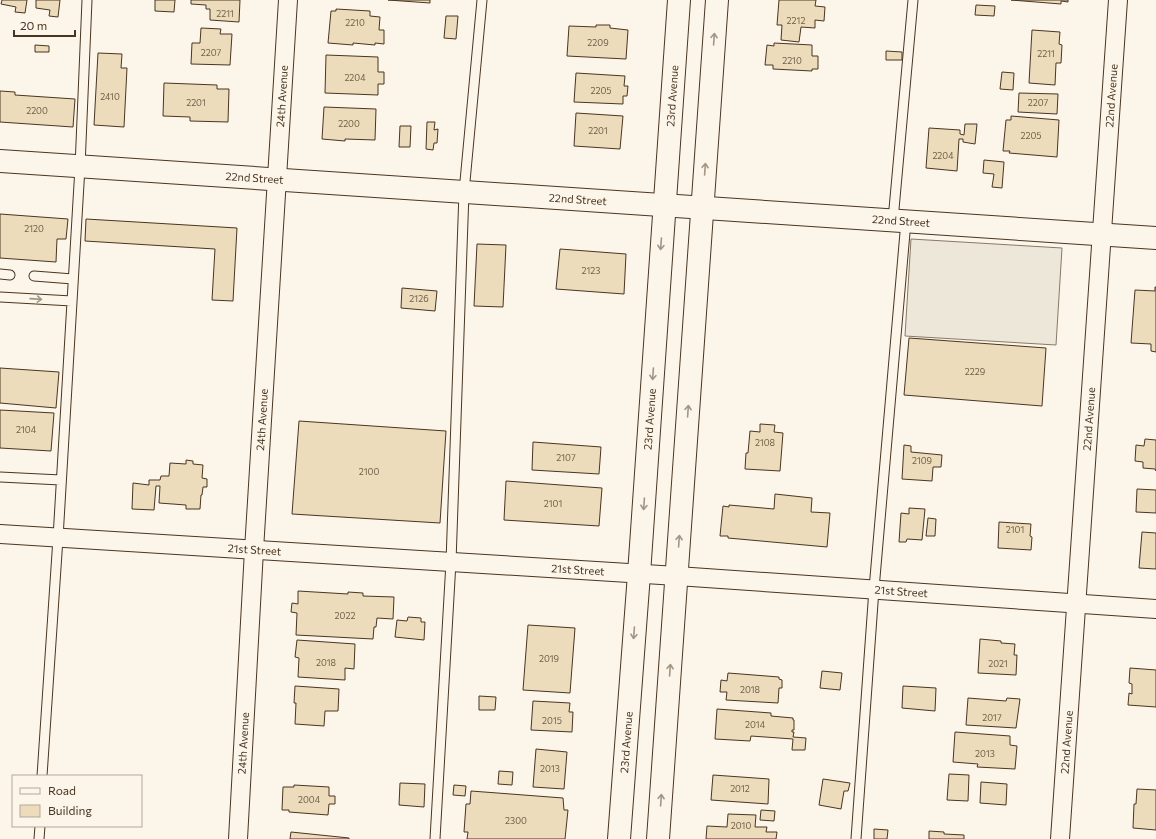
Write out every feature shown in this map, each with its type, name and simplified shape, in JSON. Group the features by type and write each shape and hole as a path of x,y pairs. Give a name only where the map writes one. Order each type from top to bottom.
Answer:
{"street":[{"name":"24th Avenue","path":"238,839 276,180 288,0"},
{"name":"23rd Avenue","path":"619,839 679,0"},
{"path":"658,839 717,0"},
{"name":"22nd Avenue","path":"1060,839 1118,0"},
{"name":"22nd Street","path":"0,162 1156,238"},
{"name":"21st Street","path":"0,534 677,576 1156,609"}],"lane":[{"path":"42,775 62,480 80,167 87,0"},
{"path":"435,839 451,562 464,192 482,0"},
{"path":"856,839 900,221 913,0"},
{"path":"0,274 10,275"},
{"path":"34,276 73,279"},
{"path":"0,296 72,301"},
{"path":"0,476 62,480"},
{"path":"39,839 40,827"}],"shaded area":[{"path":"911,239 1062,248 1056,345 905,336"}],"building":[{"path":"2,0 27,0 25,13 15,12 16,7 1,4"},
{"path":"36,0 60,0 58,17 49,16 50,10 36,8"},
{"path":"155,0 175,0 174,12 155,11"},
{"path":"191,0 240,0 239,22 210,20 210,9 206,9 206,5 191,4"},
{"path":"388,0 430,0 430,3"},
{"path":"779,0 816,0 815,6 825,7 824,21 815,20 815,28 801,27 799,42 781,40 782,25 777,25"},
{"path":"1011,0 1068,0 1068,2 1061,1 1061,4"},
{"path":"976,5 995,6 994,16 975,15"},
{"path":"336,9 370,11 370,16 380,17 379,30 384,30 384,44 375,43 375,45 353,43 353,45 328,43 331,11 336,11"},
{"path":"446,16 458,16 456,39 444,38"},
{"path":"596,25 610,25 610,28 628,30 626,59 567,56 569,26 596,27"},
{"path":"201,28 221,29 220,34 232,34 230,65 191,64 192,43 200,43"},
{"path":"1032,30 1060,32 1059,44 1062,45 1061,63 1056,63 1055,85 1029,83"},
{"path":"774,43 812,45 812,56 818,56 818,69 812,69 812,71 773,69 773,65 765,65 767,45 774,46"},
{"path":"35,45 49,46 49,52 35,52"},
{"path":"886,51 902,52 902,60 886,60"},
{"path":"98,53 122,54 121,68 127,68 124,127 94,125"},
{"path":"326,55 378,57 378,72 384,72 384,84 378,84 378,95 325,93"},
{"path":"1002,72 1014,73 1013,90 1000,89"},
{"path":"576,73 625,76 624,86 628,86 627,96 623,96 623,104 574,102"},
{"path":"164,83 217,85 217,89 229,89 228,122 190,121 190,117 163,116"},
{"path":"0,91 15,92 15,95 75,99 73,127 0,122"},
{"path":"1019,93 1058,94 1057,114 1018,112"},
{"path":"324,107 376,109 375,140 345,139 345,141 322,139"},
{"path":"576,113 623,116 620,149 574,146"},
{"path":"1011,116 1059,120 1057,157 1009,153 1010,151 1003,151 1006,120 1011,120"},
{"path":"427,122 435,122 434,130 438,129 437,143 434,143 433,150 426,149"},
{"path":"965,124 977,124 975,144 963,142 963,139 959,139 957,171 926,168 929,128 960,130 960,134 964,135"},
{"path":"400,126 411,126 410,147 399,147"},
{"path":"984,160 1004,162 1002,188 992,187 994,174 983,173"},
{"path":"0,214 68,219 66,239 57,239 56,262 0,258"},
{"path":"86,219 237,228 233,301 212,300 215,249 85,241"},
{"path":"477,244 506,245 503,307 474,306"},
{"path":"560,249 626,254 624,294 556,289"},
{"path":"1155,287 1156,352 1151,351 1151,344 1131,343 1135,290 1155,291"},
{"path":"402,288 437,291 435,311 401,308"},
{"path":"909,338 1046,348 1042,406 904,395"},
{"path":"0,368 59,372 56,408 0,403"},
{"path":"0,410 54,413 51,451 0,448"},
{"path":"299,421 446,431 440,523 292,514"},
{"path":"760,424 775,425 774,432 783,433 780,471 745,469 750,431 760,432"},
{"path":"1145,439 1156,440 1156,471 1155,469 1143,468 1143,462 1135,461 1136,445 1144,446"},
{"path":"533,442 601,447 599,474 532,470"},
{"path":"904,445 911,446 911,452 942,455 941,467 933,467 932,481 902,479"},
{"path":"186,460 193,461 193,464 203,465 202,478 207,479 207,487 203,487 201,495 200,509 186,509 186,505 159,503 160,486 156,486 154,510 132,509 133,483 149,485 149,480 160,480 161,476 169,476 170,463 186,464"},
{"path":"506,481 602,488 599,526 504,520"},
{"path":"1137,489 1156,490 1156,513 1136,512"},
{"path":"775,494 812,498 811,512 830,513 827,547 720,536 723,506 729,507 729,505 774,509"},
{"path":"909,508 925,509 922,540 907,539 906,542 899,542 901,513 909,514"},
{"path":"928,518 936,519 935,536 926,536"},
{"path":"999,522 1031,524 1031,550 998,548"},
{"path":"1142,532 1156,533 1156,569 1139,568"},
{"path":"298,591 348,594 348,592 363,593 363,596 394,597 393,619 377,618 376,627 374,627 373,639 296,635 297,613 291,612 292,603 298,604"},
{"path":"408,617 421,618 421,622 425,622 424,640 395,637 397,620 407,621"},
{"path":"528,625 575,628 570,693 523,690"},
{"path":"980,639 1015,644 1014,655 1017,655 1016,675 978,673"},
{"path":"297,640 355,644 354,669 345,668 345,680 298,677 299,658 295,657"},
{"path":"1130,668 1156,670 1156,707 1128,705 1129,693 1132,694 1132,684 1129,683"},
{"path":"822,671 842,673 840,690 820,688"},
{"path":"728,673 779,677 779,679 782,680 782,688 779,688 778,703 726,700 727,692 720,692 721,680 727,681"},
{"path":"295,686 339,689 338,711 325,711 324,726 295,724"},
{"path":"903,686 936,688 935,711 902,708"},
{"path":"479,696 496,697 495,710 479,710"},
{"path":"968,698 1006,701 1007,698 1020,699 1016,728 966,725"},
{"path":"533,701 570,703 569,712 573,712 572,732 531,730"},
{"path":"717,709 771,713 771,716 793,718 793,737 806,738 805,750 792,750 793,739 751,736 750,741 715,739"},
{"path":"955,732 1010,736 1010,745 1017,746 1015,769 977,767 978,764 953,762"},
{"path":"536,749 567,752 564,789 533,787"},
{"path":"499,771 513,772 512,785 498,784"},
{"path":"949,774 969,775 968,801 947,800"},
{"path":"713,775 769,779 768,804 711,800"},
{"path":"823,779 850,783 848,791 844,791 841,809 819,805"},
{"path":"981,782 1007,784 1006,805 980,803"},
{"path":"400,783 425,784 424,807 399,805"},
{"path":"294,785 329,787 329,796 335,796 335,804 329,804 328,815 289,812 289,810 282,810 283,787 294,787"},
{"path":"454,785 466,786 465,796 453,795"},
{"path":"1137,789 1156,790 1156,830 1133,828 1134,804 1136,804"},
{"path":"471,791 563,798 564,810 568,810 565,839 467,839 468,832 464,832 466,804 470,804"},
{"path":"761,810 775,811 774,821 760,820"},
{"path":"728,814 756,815 755,827 767,827 766,832 777,832 776,839 706,839 707,826 727,827"},
{"path":"874,829 888,830 887,839 874,839"},
{"path":"929,831 944,832 944,834 964,835 964,839 929,839"},
{"path":"291,832 349,838 349,839 290,839"}]}
